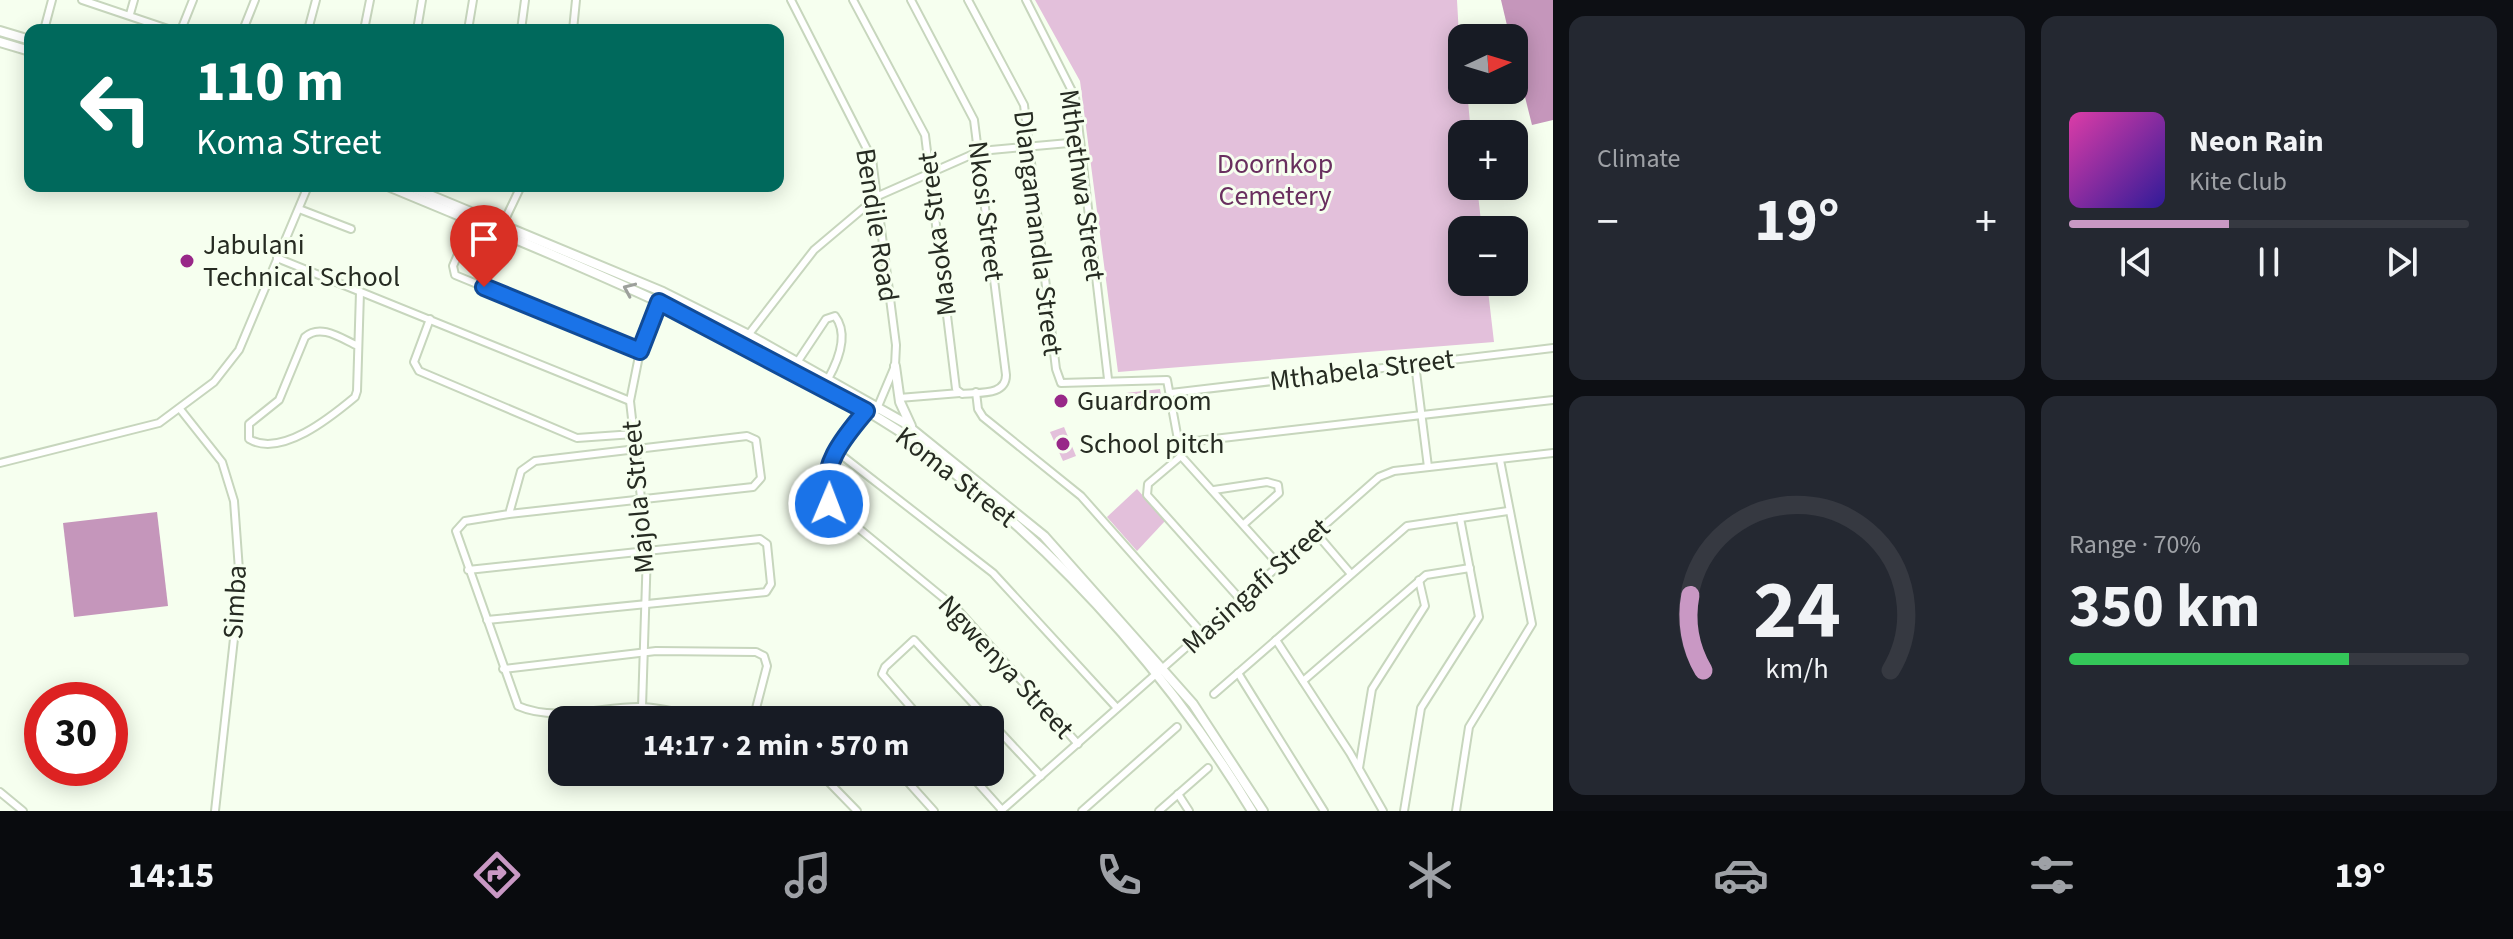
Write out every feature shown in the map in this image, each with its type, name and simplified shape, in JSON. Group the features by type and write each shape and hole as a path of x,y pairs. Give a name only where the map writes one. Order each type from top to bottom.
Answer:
{"main road":[{"path":"0,31 24,38"},
{"path":"0,42 24,49"},
{"name":"Koma Street","path":"402,192 472,221 501,229"},
{"name":"Koma Street","path":"421,192 661,297 745,338 919,444 1029,534 1156,675 1203,734 1252,811"},
{"name":"Koma Street","path":"794,366 828,379 879,406 913,429 1036,527 1164,668 1206,721 1263,811"},
{"path":"895,366 899,398 913,429"}],"street":[{"path":"46,24 52,0"},
{"path":"82,0 156,24"},
{"path":"130,14 134,0"},
{"path":"183,24 193,0"},
{"path":"245,24 255,0"},
{"path":"310,24 316,0"},
{"path":"365,24 370,0"},
{"path":"418,24 422,0"},
{"path":"469,24 473,0"},
{"path":"522,24 525,0"},
{"path":"574,24 576,0"},
{"name":"Bendile Road","path":"791,0 868,148 878,196 896,345 895,366 879,406 870,413"},
{"name":"Masoka Street","path":"853,0 923,130 931,171 958,391"},
{"name":"Nkosi Street","path":"899,398 998,390 1006,381 974,120 911,0"},
{"name":"Dlangamandla Street","path":"968,0 1022,99 1056,369 1061,383 1108,379"},
{"name":"Mthethwa Street","path":"1026,0 1073,90 1108,379"},
{"path":"745,338 814,250 878,196 980,151 1080,142"},
{"path":"0,463 152,425 180,409 223,374 234,359 306,192"},
{"path":"501,229 518,192"},
{"path":"299,209 351,229"},
{"path":"472,221 453,266 455,275 640,351"},
{"path":"277,258 630,401"},
{"path":"358,346 322,330 305,337 279,400 249,424 249,439 256,442 299,438 353,399 357,393 360,292"},
{"name":"Majola Street","path":"642,706 647,551 630,401 640,351 661,297"},
{"path":"794,366 826,319 837,317 841,350 828,379"},
{"path":"430,319 415,359 419,371 577,438 634,434"},
{"name":"Mthabela Street","path":"1171,393 1553,348"},
{"path":"1415,364 1428,467"},
{"path":"1108,379 1163,379 1170,383 1181,456 1279,565"},
{"path":"976,392 978,409 983,417 1081,496 1203,634"},
{"path":"1179,443 1553,400"},
{"name":"Simba","path":"180,409 222,462 234,501 240,584 215,811"},
{"name":"Ngwenya Street","path":"870,413 836,451 826,484 833,510 958,610 1078,744"},
{"path":"509,514 521,471 529,463 749,436 756,441 761,476 758,484 509,514 465,521 457,527 456,537 518,706 548,711"},
{"path":"836,451 993,573 1117,708"},
{"name":"Masingafi Street","path":"1002,810 1382,475 1553,453"},
{"path":"1181,456 1148,484 1147,495 1240,599"},
{"path":"1456,811 1469,727 1532,624 1500,460"},
{"path":"1214,490 1267,482 1278,485 1279,493 1244,524"},
{"path":"1214,694 1407,526 1508,511"},
{"path":"1404,811 1421,708 1479,617 1460,518"},
{"path":"1316,533 1351,574"},
{"path":"468,570 766,541 771,584 768,591 645,601 487,620"},
{"path":"1303,681 1419,580 1435,572 1470,568"},
{"path":"1359,768 1372,689 1425,606 1419,580"},
{"path":"910,706 882,672 914,640 976,706"},
{"path":"1276,640 1359,768 1383,811"},
{"path":"503,669 644,652 762,654 767,666 757,706"},
{"path":"1238,673 1324,811"},
{"path":"1082,811 1177,727"},
{"path":"1004,736 1041,776"},
{"path":"1159,811 1208,768"},
{"path":"838,786 857,811"},
{"path":"912,786 934,811"},
{"path":"981,786 1002,810"},
{"path":"0,792 23,811"},
{"path":"1178,794 1189,811"}],"green space":[{"name":"Doornkop Cemetery","path":"1035,0 1457,0 1458,24 1448,24 1448,104 1468,104 1470,120 1448,120 1448,200 1479,200 1480,216 1448,216 1448,296 1489,296 1494,342 1118,372 1080,81"},
{"path":"1160,389 1162,401 1127,407 1126,393"},
{"name":"School pitch","path":"1064,427 1076,456 1063,461 1050,432"},
{"path":"1137,489 1165,521 1137,551 1107,517"}],"shaded area":[{"path":"1501,0 1553,0 1553,120 1532,125 1527,104 1528,24 1507,24"},
{"path":"157,512 168,606 74,617 63,523"}],"place":[{"name":"Jabulani Technical School","path":"187,261"},
{"name":"Guardroom","path":"1061,401"},
{"name":"School pitch","path":"1063,444"}],"route":[{"path":"484,287 640,351 659,302 866,411 840,444 830,465 826,484 829,504"}]}
